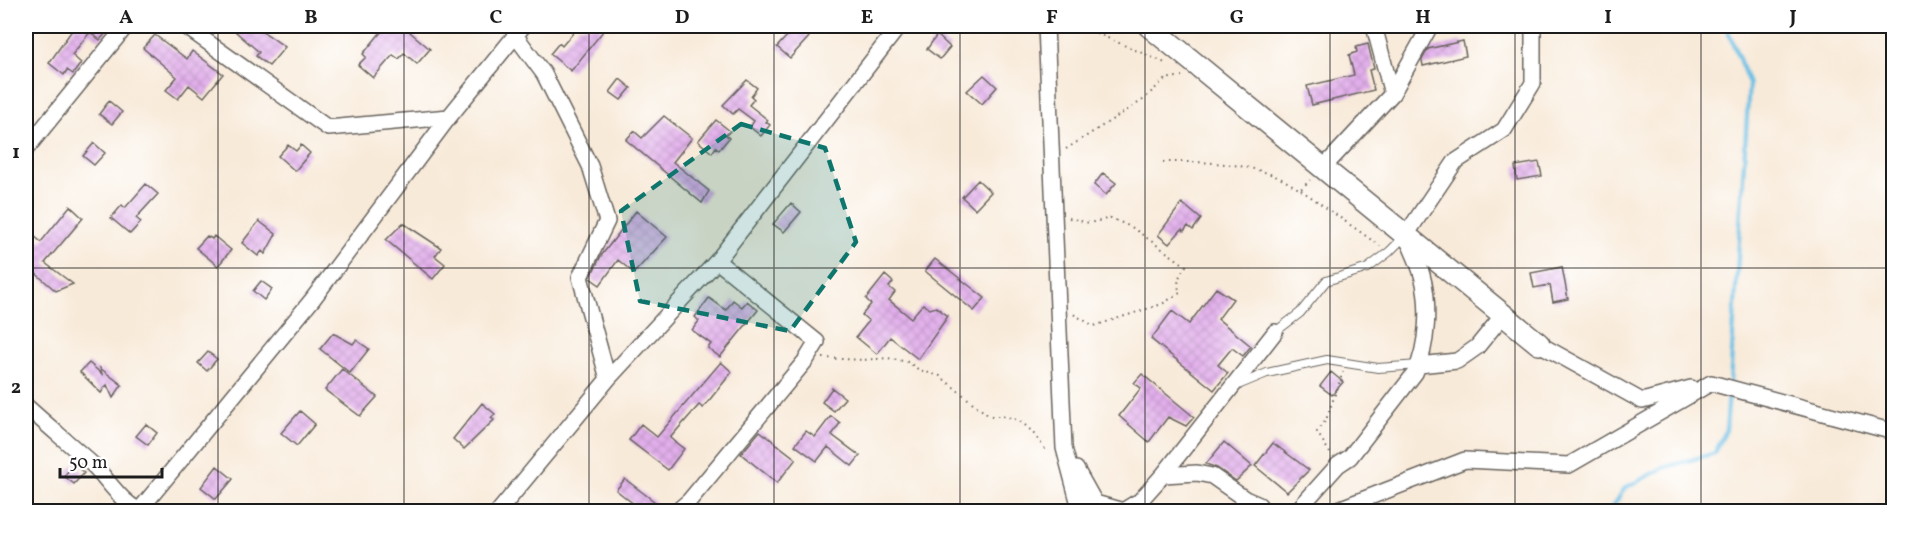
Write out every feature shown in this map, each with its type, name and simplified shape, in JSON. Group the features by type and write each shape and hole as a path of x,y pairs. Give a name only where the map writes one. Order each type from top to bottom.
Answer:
{"street":[{"path":"26,149 126,26"},
{"path":"185,26 328,128 449,117"},
{"path":"498,512 608,379 717,261 899,26"},
{"path":"1046,26 1064,448 1081,512"},
{"path":"1149,26 1539,344 1642,401 1711,383 1893,432"},
{"path":"1374,26 1392,94"},
{"path":"1323,168 1392,94 1430,26"},
{"path":"1406,235 1455,162 1504,130 1533,83 1533,26"},
{"path":"26,406 141,511 312,300 449,117 519,30 590,166 607,220 580,277 608,379"},
{"path":"1296,512 1338,465 1350,457 1419,365 1426,321 1422,276 1406,235"},
{"path":"676,512 689,501 806,360 817,342 717,261"},
{"path":"1419,365 1457,361 1476,347 1503,315"},
{"path":"1064,448 1095,503 1123,511 1133,507 1163,475 1275,332"},
{"path":"1331,512 1465,460 1569,465 1711,383"},
{"path":"1163,475 1197,473 1212,476 1245,499 1259,505 1264,512"}],"lane":[{"path":"1275,332 1300,313 1326,281 1368,267 1389,252 1406,235"},
{"path":"1231,388 1267,373 1327,360 1378,368 1419,365"}],"path":[{"path":"1080,26 1173,66"},
{"path":"1052,154 1074,146 1143,100 1165,79 1185,76 1179,71"},
{"path":"1163,162 1233,163 1290,183 1389,252"},
{"path":"1300,190 1323,168"},
{"path":"1054,214 1089,223 1111,218 1133,228 1186,266 1180,274 1178,286 1180,293 1162,304 1094,326 1058,306"},
{"path":"806,360 898,358 920,370 940,376 989,416 1009,416 1031,429 1045,449 1064,448"},
{"path":"1338,465 1317,432 1326,420 1346,363"}],"highlighted area":[{"path":"741,124 825,148 856,242 790,331 640,301 621,211"}],"building":[{"path":"75,26 112,26 100,40 90,32 72,55 81,63 73,74 67,70 64,75 49,63"},
{"path":"241,26 255,26 285,47 269,66 256,56 259,52 236,32"},
{"path":"386,26 416,26 410,32 430,49 417,64 404,53 399,59 393,55 373,78 358,65 366,57 363,54"},
{"path":"579,26 598,26 604,30 571,71 550,54 559,43 562,46"},
{"path":"796,26 809,37 790,58 777,47"},
{"path":"155,35 187,59 192,51 223,74 204,97 189,85 178,99 166,90 177,77 143,48"},
{"path":"937,35 950,47 940,59 927,49"},
{"path":"1463,41 1466,56 1423,66 1422,60 1428,49"},
{"path":"1368,44 1374,69 1369,70 1374,90 1312,105 1307,86 1354,75 1349,55 1357,52 1356,47"},
{"path":"984,75 997,87 982,104 967,91"},
{"path":"620,79 631,88 621,100 610,92"},
{"path":"747,80 757,88 751,96 754,99 749,105 768,120 766,122 770,125 761,136 750,127 754,121 738,109 733,114 723,105"},
{"path":"109,101 122,112 112,124 99,114"},
{"path":"664,116 692,138 673,162 709,191 702,203 626,140 634,131 642,138"},
{"path":"716,120 730,131 726,135 729,138 719,150 716,147 712,153 698,141"},
{"path":"94,143 105,153 94,165 83,156"},
{"path":"288,145 296,151 301,145 310,153 295,171 278,156"},
{"path":"1539,162 1542,176 1517,180 1515,166"},
{"path":"1103,173 1116,183 1106,195 1094,185"},
{"path":"978,180 991,192 975,209 962,197"},
{"path":"146,184 158,194 136,218 141,222 130,234 111,218 122,205 125,208"},
{"path":"791,203 801,212 784,232 773,224"},
{"path":"1182,203 1201,219 1193,230 1188,226 1184,231 1182,229 1169,244 1158,235"},
{"path":"70,206 83,218 45,263 73,284 56,291 26,265 26,229 41,242"},
{"path":"636,211 667,237 634,273 618,260 600,285 590,278 601,256"},
{"path":"259,221 276,234 265,254 262,251 258,256 242,243"},
{"path":"403,223 441,248 435,256 445,264 433,279 386,240"},
{"path":"207,236 212,239 214,236 231,250 218,266 196,248"},
{"path":"935,259 985,298 974,311 925,271"},
{"path":"1562,267 1568,299 1553,302 1550,285 1534,288 1531,273"},
{"path":"885,275 893,282 889,287 895,292 889,300 911,318 923,304 930,309 936,307 948,316 918,359 890,337 877,354 856,337 869,321 862,315 871,304 866,299"},
{"path":"261,281 272,289 264,300 253,291"},
{"path":"1216,288 1233,299 1218,319 1251,346 1243,356 1232,348 1218,365 1228,373 1214,390 1151,339 1172,311 1189,324"},
{"path":"709,298 726,310 733,300 742,307 747,301 758,310 720,357 708,348 711,344 692,330 699,321 695,317"},
{"path":"333,333 353,344 356,340 369,349 350,373 320,349"},
{"path":"208,352 217,359 207,371 198,363"},
{"path":"721,362 732,372 703,408 699,405 670,438 684,449 668,470 629,440 641,424 657,437"},
{"path":"89,363 102,374 100,368 122,385 113,398 107,385 101,393 80,372"},
{"path":"342,369 377,397 360,416 325,390"},
{"path":"1331,372 1343,382 1332,395 1320,386"},
{"path":"1142,374 1194,417 1186,426 1168,417 1149,442 1119,416 1141,388 1134,383"},
{"path":"832,388 845,398 834,411 822,402"},
{"path":"482,403 495,414 491,418 494,420 464,449 453,439"},
{"path":"300,411 315,424 297,446 281,433"},
{"path":"831,416 840,423 832,435 860,456 852,466 828,447 817,461 795,445 806,431 815,437"},
{"path":"146,424 157,433 148,445 136,436"},
{"path":"760,431 796,459 777,483 741,454"},
{"path":"1224,442 1252,466 1236,481 1217,468 1206,464"},
{"path":"1273,443 1309,470 1287,492 1255,466"},
{"path":"74,464 84,473 74,484 64,476"},
{"path":"217,466 233,479 216,499 201,487"},
{"path":"625,479 659,505 653,512 644,512 616,490"}],"waterway":[{"path":"1726,26 1749,84 1730,383"},
{"path":"1609,512 1625,488 1663,468 1715,453 1726,430 1729,393"}]}
